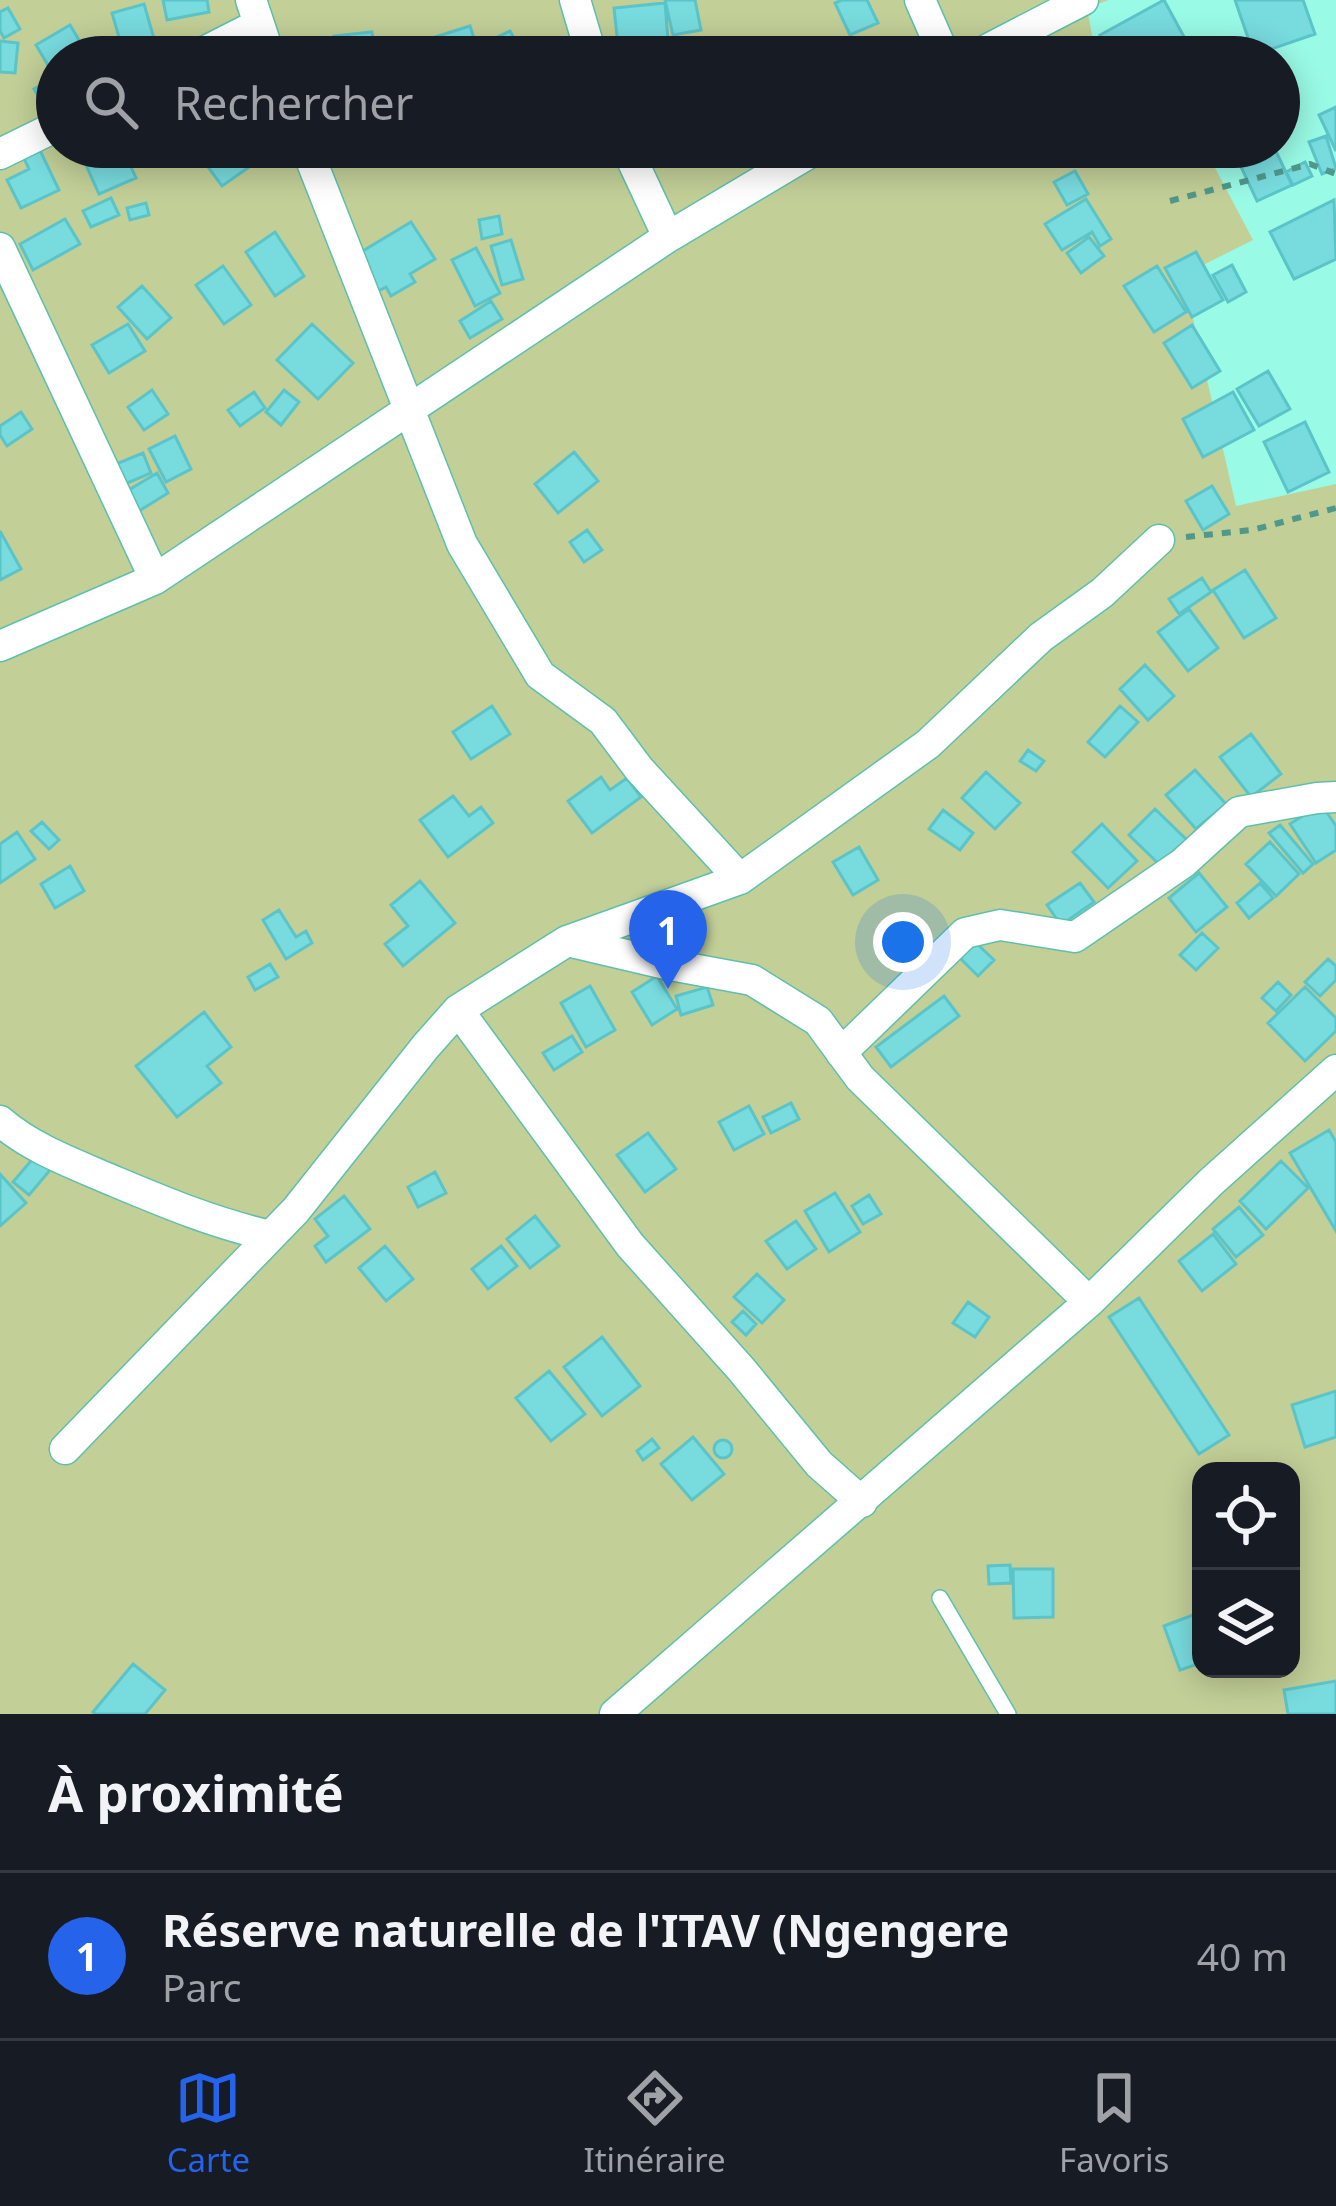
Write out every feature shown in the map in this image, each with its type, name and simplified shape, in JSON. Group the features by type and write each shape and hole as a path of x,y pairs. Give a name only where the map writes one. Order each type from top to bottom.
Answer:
{"street":[{"path":"575,0 586,36"},
{"path":"920,0 936,36"},
{"path":"1014,36 1083,0"},
{"path":"223,36 254,13"},
{"path":"0,154 36,136"},
{"path":"314,168 462,544 540,675 603,721 639,769 740,879"},
{"path":"636,168 668,237"},
{"path":"0,646 155,579 668,237 784,168"},
{"path":"0,248 155,579"},
{"path":"65,1450 296,1210 458,1010 567,941 740,879 928,744 1041,637 1102,593 1159,540"},
{"path":"842,1052 965,933 1000,925 1075,937 1184,863 1239,812 1336,797"},
{"path":"567,941 752,980 818,1021 860,1078 1089,1302"},
{"path":"458,1010 630,1245 819,1464 862,1502"},
{"path":"615,1714 1089,1302 1211,1183 1331,1086"},
{"path":"0,1121 18,1137 118,1182 224,1226 271,1236"}],"lane":[{"path":"940,1598 1008,1714"}],"path":[{"path":"1300,167 1310,164 1336,174"},
{"path":"1170,201 1295,168"},
{"path":"1159,540 1252,530 1336,508"}],"green space":[{"path":"0,0 1109,0 1087,8 1092,36 36,36 36,168 1215,168 1253,240 1183,275 1236,506 1336,484 1336,1714 0,1714"}],"building":[{"path":"163,0 207,0 209,12 167,20"},
{"path":"665,0 695,0 701,30 673,35"},
{"path":"867,0 878,23 850,35 835,3"},
{"path":"1164,0 1184,36 1100,36"},
{"path":"1235,0 1303,0 1315,34 1300,39 1247,36"},
{"path":"665,3 668,36 617,36 614,8"},
{"path":"144,4 153,36 119,36 112,13"},
{"path":"8,8 20,29 4,38 0,12"},
{"path":"70,25 77,36 51,36"},
{"path":"470,26 473,36 438,36"},
{"path":"0,41 18,43 15,73 0,72"},
{"path":"1336,107 1336,151 1319,115"},
{"path":"1326,136 1336,168 1322,174 1309,142"},
{"path":"36,144 36,168 48,168 59,190 21,208 7,180 29,169 21,152"},
{"path":"1305,162 1312,176 1293,185 1286,172"},
{"path":"87,168 131,168 136,178 99,194"},
{"path":"209,168 248,168 222,186"},
{"path":"1242,168 1284,168 1292,185 1257,201"},
{"path":"1075,171 1088,194 1067,205 1054,182"},
{"path":"111,198 119,215 91,227 83,211"},
{"path":"1086,199 1111,239 1100,246 1092,232 1062,250 1045,224"},
{"path":"1334,200 1336,259 1294,279 1270,232"},
{"path":"146,203 149,215 130,220 127,208"},
{"path":"499,216 502,234 482,239 479,220"},
{"path":"65,219 80,244 33,270 20,244"},
{"path":"411,222 435,259 410,274 415,282 391,296 386,287 373,294 351,258"},
{"path":"275,232 304,276 275,296 246,252"},
{"path":"1089,237 1104,256 1081,273 1067,253"},
{"path":"511,240 523,279 502,285 491,246"},
{"path":"476,248 500,293 475,306 452,260"},
{"path":"1196,252 1223,300 1192,317 1165,268"},
{"path":"1232,265 1246,292 1228,302 1213,275"},
{"path":"223,266 251,305 224,324 196,285"},
{"path":"1157,266 1186,312 1154,332 1124,286"},
{"path":"142,286 171,318 147,339 118,307"},
{"path":"491,301 502,319 470,338 460,321"},
{"path":"128,324 145,351 109,373 92,345"},
{"path":"312,324 353,363 318,399 277,360"},
{"path":"1192,325 1220,371 1192,388 1164,343"},
{"path":"1268,371 1290,409 1259,426 1237,389"},
{"path":"152,390 168,414 144,430 128,407"},
{"path":"284,390 299,402 281,425 266,412"},
{"path":"254,392 265,408 240,426 228,410"},
{"path":"1233,392 1254,430 1203,457 1183,419"},
{"path":"21,412 32,429 7,446 0,426"},
{"path":"1305,422 1329,472 1288,492 1264,442"},
{"path":"175,436 191,469 166,482 149,449"},
{"path":"574,452 598,481 558,513 535,484"},
{"path":"143,453 151,473 125,484 116,464"},
{"path":"157,473 168,493 139,511 127,491"},
{"path":"1212,486 1229,514 1203,530 1186,501"},
{"path":"587,530 602,550 584,562 570,542"},
{"path":"0,531 21,569 0,580"},
{"path":"1245,570 1276,618 1244,638 1213,590"},
{"path":"1202,578 1211,592 1179,614 1169,599"},
{"path":"1189,609 1218,648 1188,671 1158,632"},
{"path":"1145,665 1174,696 1148,720 1120,689"},
{"path":"492,706 510,734 471,759 453,732"},
{"path":"1120,706 1138,722 1105,757 1088,742"},
{"path":"1251,734 1281,774 1251,797 1220,757"},
{"path":"1028,750 1044,761 1036,771 1020,761"},
{"path":"1195,770 1226,804 1196,829 1166,795"},
{"path":"986,772 1020,803 995,829 962,798"},
{"path":"601,777 610,790 627,778 641,797 592,833 568,801"},
{"path":"453,796 469,816 481,807 493,823 448,857 420,820"},
{"path":"1321,804 1336,826 1336,850 1316,863 1290,824"},
{"path":"1155,809 1190,843 1164,869 1129,835"},
{"path":"943,810 973,833 960,850 929,829"},
{"path":"42,822 59,840 49,849 31,831"},
{"path":"1102,824 1137,861 1108,888 1073,852"},
{"path":"1280,825 1313,864 1303,873 1269,833"},
{"path":"17,832 35,859 0,883 0,844"},
{"path":"1270,842 1299,874 1276,896 1246,864"},
{"path":"859,847 878,880 853,895 833,862"},
{"path":"70,866 84,891 55,908 41,884"},
{"path":"1199,873 1227,907 1196,932 1169,898"},
{"path":"420,881 455,923 403,966 385,944 408,926 391,905"},
{"path":"1080,883 1094,902 1061,925 1047,905"},
{"path":"1260,883 1273,898 1249,918 1237,903"},
{"path":"279,910 296,937 306,931 312,943 286,959 263,920"},
{"path":"1202,933 1218,948 1196,970 1180,955"},
{"path":"973,940 994,960 978,976 957,955"},
{"path":"1328,959 1336,966 1336,980 1320,996 1305,982"},
{"path":"270,964 278,977 255,990 248,977"},
{"path":"657,976 677,1009 652,1025 632,992"},
{"path":"1278,982 1291,995 1276,1011 1262,998"},
{"path":"590,986 615,1030 586,1047 561,1003"},
{"path":"707,987 713,1005 681,1015 676,996"},
{"path":"1305,987 1336,1018 1336,1031 1305,1061 1268,1023"},
{"path":"944,996 959,1016 891,1067 876,1047"},
{"path":"204,1012 231,1047 207,1066 221,1083 177,1117 136,1066"},
{"path":"572,1036 582,1052 554,1070 543,1053"},
{"path":"791,1103 799,1119 771,1133 763,1117"},
{"path":"749,1106 764,1134 734,1150 719,1122"},
{"path":"1329,1130 1336,1142 1336,1231 1290,1153"},
{"path":"648,1133 676,1169 645,1192 617,1155"},
{"path":"35,1156 51,1169 29,1195 13,1182"},
{"path":"1281,1161 1308,1188 1266,1229 1240,1201"},
{"path":"435,1172 446,1193 418,1207 408,1187"},
{"path":"0,1174 26,1203 0,1226"},
{"path":"835,1193 860,1232 829,1252 805,1211"},
{"path":"869,1195 881,1214 863,1224 852,1206"},
{"path":"344,1196 370,1229 326,1262 315,1246 328,1236 315,1219"},
{"path":"1239,1207 1263,1235 1236,1257 1213,1229"},
{"path":"535,1216 559,1246 530,1268 507,1239"},
{"path":"796,1221 816,1249 787,1269 766,1241"},
{"path":"1213,1234 1236,1264 1202,1291 1179,1261"},
{"path":"385,1246 413,1279 386,1301 359,1268"},
{"path":"501,1246 517,1266 488,1289 472,1269"},
{"path":"757,1274 784,1300 762,1323 734,1297"},
{"path":"1139,1298 1229,1435 1199,1454 1109,1317"},
{"path":"968,1302 989,1317 975,1337 953,1323"},
{"path":"743,1311 756,1324 746,1335 732,1322"},
{"path":"602,1337 640,1386 602,1416 564,1367"},
{"path":"549,1371 585,1414 551,1441 516,1398"},
{"path":"1336,1391 1336,1437 1305,1447 1292,1405"},
{"path":"693,1437 724,1474 692,1500 661,1464"},
{"path":"652,1439 659,1448 643,1460 637,1451"},
{"path":"723,1440 732,1449 723,1458 714,1449"},
{"path":"1010,1565 1011,1583 989,1584 988,1566"},
{"path":"1013,1569 1053,1569 1053,1617 1014,1618"},
{"path":"1192,1615 1192,1666 1180,1670 1164,1626"},
{"path":"133,1664 165,1690 145,1714 93,1712"},
{"path":"1336,1681 1336,1714 1288,1714 1284,1690"}],"place":[{"name":"Réserve naturelle de l'ITAV (Ngengere","path":"668,989"}]}
